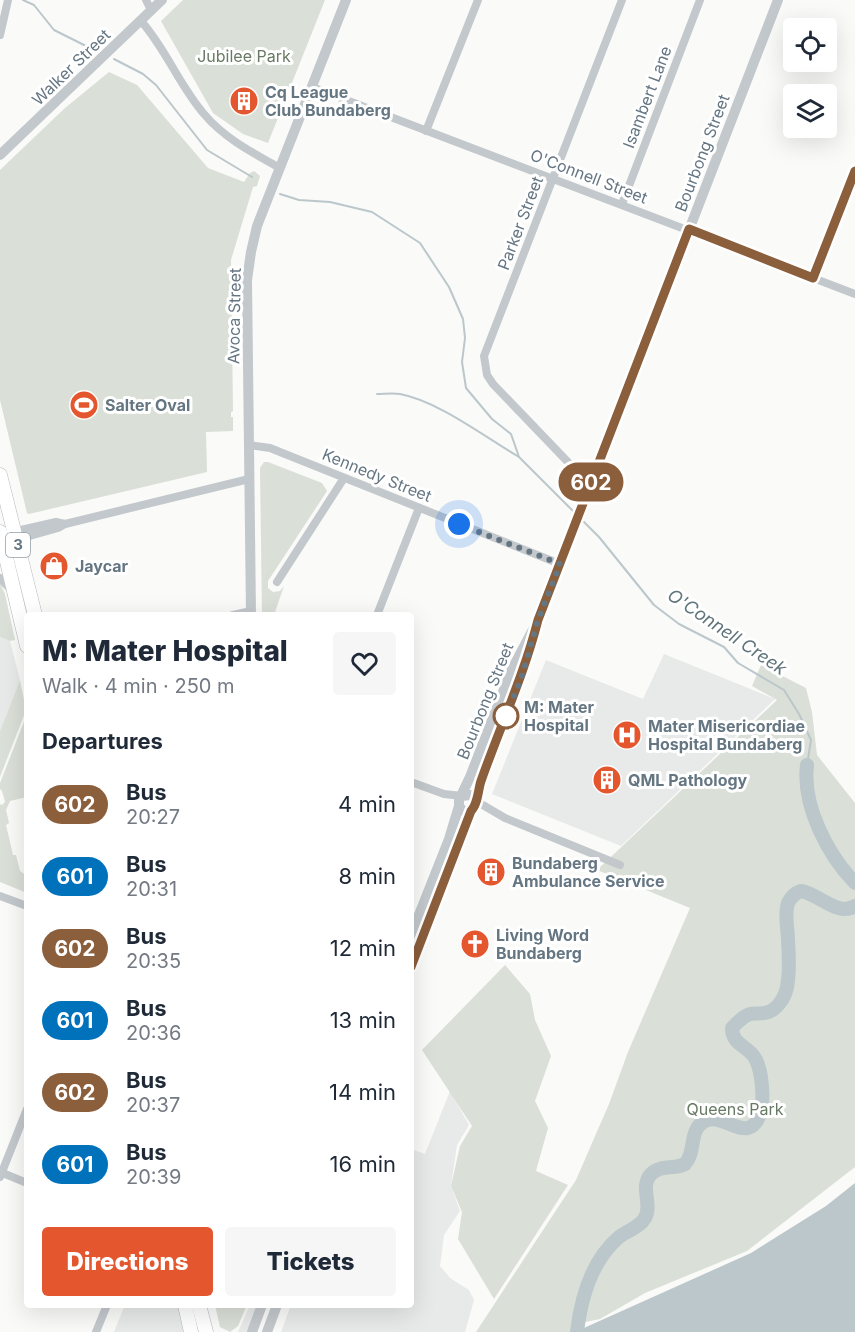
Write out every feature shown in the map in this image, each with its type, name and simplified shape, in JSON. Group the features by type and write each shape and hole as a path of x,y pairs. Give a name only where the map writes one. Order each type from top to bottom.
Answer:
{"highway":[{"name":"3","path":"0,475 5,538 24,633"},
{"name":"3","path":"5,538 34,612"},
{"path":"186,1308 191,1332"},
{"path":"200,1308 206,1332"}],"street":[{"path":"0,35 8,0"},
{"path":"146,0 152,10"},
{"name":"Walker Street","path":"0,155 162,0"},
{"name":"Avoca Street","path":"251,612 247,280 251,252 257,226 346,0"},
{"path":"426,131 477,0"},
{"name":"Parker Street","path":"590,485 494,384 487,375 484,356 622,0"},
{"name":"Isambert Lane","path":"622,204 700,0"},
{"name":"Bourbong Street","path":"414,959 474,806 518,671 778,0"},
{"path":"141,21 153,34 202,113 232,140 280,168"},
{"name":"O'Connell Street","path":"312,87 855,294"},
{"path":"813,278 855,171"},
{"name":"Kennedy Street","path":"249,445 270,448 560,564"},
{"path":"277,582 344,478"},
{"path":"5,538 56,522 65,524 249,479"},
{"path":"378,612 419,508"},
{"path":"0,578 11,589 17,602"},
{"name":"Bourbong Street","path":"414,927 460,801 518,671"},
{"path":"414,783 460,801 463,811 474,806 620,865"},
{"path":"460,801 470,795 474,806"},
{"path":"0,896 24,905"},
{"path":"24,1116 1,1174 24,1182"},
{"path":"96,1332 106,1308"},
{"path":"201,1308 213,1332"},
{"path":"252,1331 261,1308"},
{"path":"267,1332 276,1308"}],"shaded area":[{"path":"0,637 10,641 20,680 0,731"},
{"name":"Mater Misericordiae Hospital Bundaberg","path":"664,654 775,699 621,846 492,794 546,660 643,699"},
{"path":"450,1091 469,1125 457,1145 451,1186 460,1211 444,1235 440,1266 450,1278 469,1290 474,1300 465,1332 281,1332 290,1308 414,1308 414,1150 425,1154"},
{"path":"855,1183 855,1332 575,1332 751,1253 826,1206"},
{"path":"124,1308 193,1308 199,1332 114,1332"},
{"path":"249,1308 261,1308 251,1332 238,1332"}],"green space":[{"name":"Jubilee Park","path":"183,0 325,0 268,143 243,134 213,113 161,21"},
{"path":"109,72 137,85 208,168 244,182 254,171 260,176 257,186 253,187 231,260 233,411 231,417 233,417 233,431 206,432 207,472 29,514 0,400 0,170 65,108"},
{"path":"264,462 268,462 322,483 327,491 268,581 268,588 273,592 280,591 284,586 275,612 262,612 260,468"},
{"path":"0,583 5,594 15,640 10,641 0,637"},
{"name":"Queens Park","path":"761,665 806,688 812,712 817,755 855,803 855,1167 747,1251 645,1293 600,1319 576,1324 570,1332 476,1332 576,1180 690,908 597,870 777,700 752,686"},
{"path":"20,680 24,715 0,777 0,731"},
{"path":"24,722 24,798 10,801 6,810 9,823 6,825 13,855 16,855 20,871 24,874 24,892 0,882 0,804 5,802 0,783"},
{"path":"505,965 530,994 535,1020 551,1056 535,1101 548,1128 536,1171 568,1185 494,1299 458,1239 462,1212 451,1186 460,1146 472,1126 422,1050"},
{"path":"216,1308 246,1308 238,1326 230,1332 220,1327"}],"waterway":[{"name":"O'Connell Creek","path":"23,0 34,5 54,30 94,50"},
{"name":"O'Connell Creek","path":"114,59 143,74 156,85 207,150 252,177"},
{"name":"O'Connell Creek","path":"280,194 299,200 330,202 372,212 420,243 449,287 463,319 465,338 462,362 466,388 492,419 511,434 519,457 573,511"},
{"path":"377,394 400,394 430,404 519,457"},
{"name":"O'Connell Creek","path":"583,521 599,537 654,605 679,624 724,647 738,663 784,690 811,740 807,765"},
{"name":"O'Connell Creek","path":"807,765 809,797 819,829 835,859 855,883"},
{"name":"O'Connell Creek","path":"577,1332 581,1306 595,1268 610,1246 645,1218 648,1207 646,1184 651,1174 659,1169 685,1164 696,1131 703,1122 711,1119 719,1120 743,1128 750,1127 756,1122 762,1106 760,1071 753,1055 735,1039 732,1028 747,1015 772,1010 784,996 789,969 786,912 790,899 801,891 842,909 855,906"}],"bus line":[{"name":"602","path":"414,959 471,811 476,804 480,782 522,676 538,620 689,229 813,278 855,171"}],"place":[{"name":"Cq League Club Bundaberg","path":"244,101"},
{"name":"Salter Oval","path":"84,405"},
{"name":"Jaycar","path":"54,566"},
{"name":"M: Mater Hospital","path":"506,716"},
{"name":"Mater Misericordiae Hospital Bundaberg","path":"627,735"},
{"name":"QML Pathology","path":"607,780"},
{"name":"Bundaberg Ambulance Service","path":"491,872"},
{"name":"Living Word Bundaberg","path":"475,944"}],"route":[{"path":"459,524 560,564 538,620 522,676 505,718 506,716"}]}
